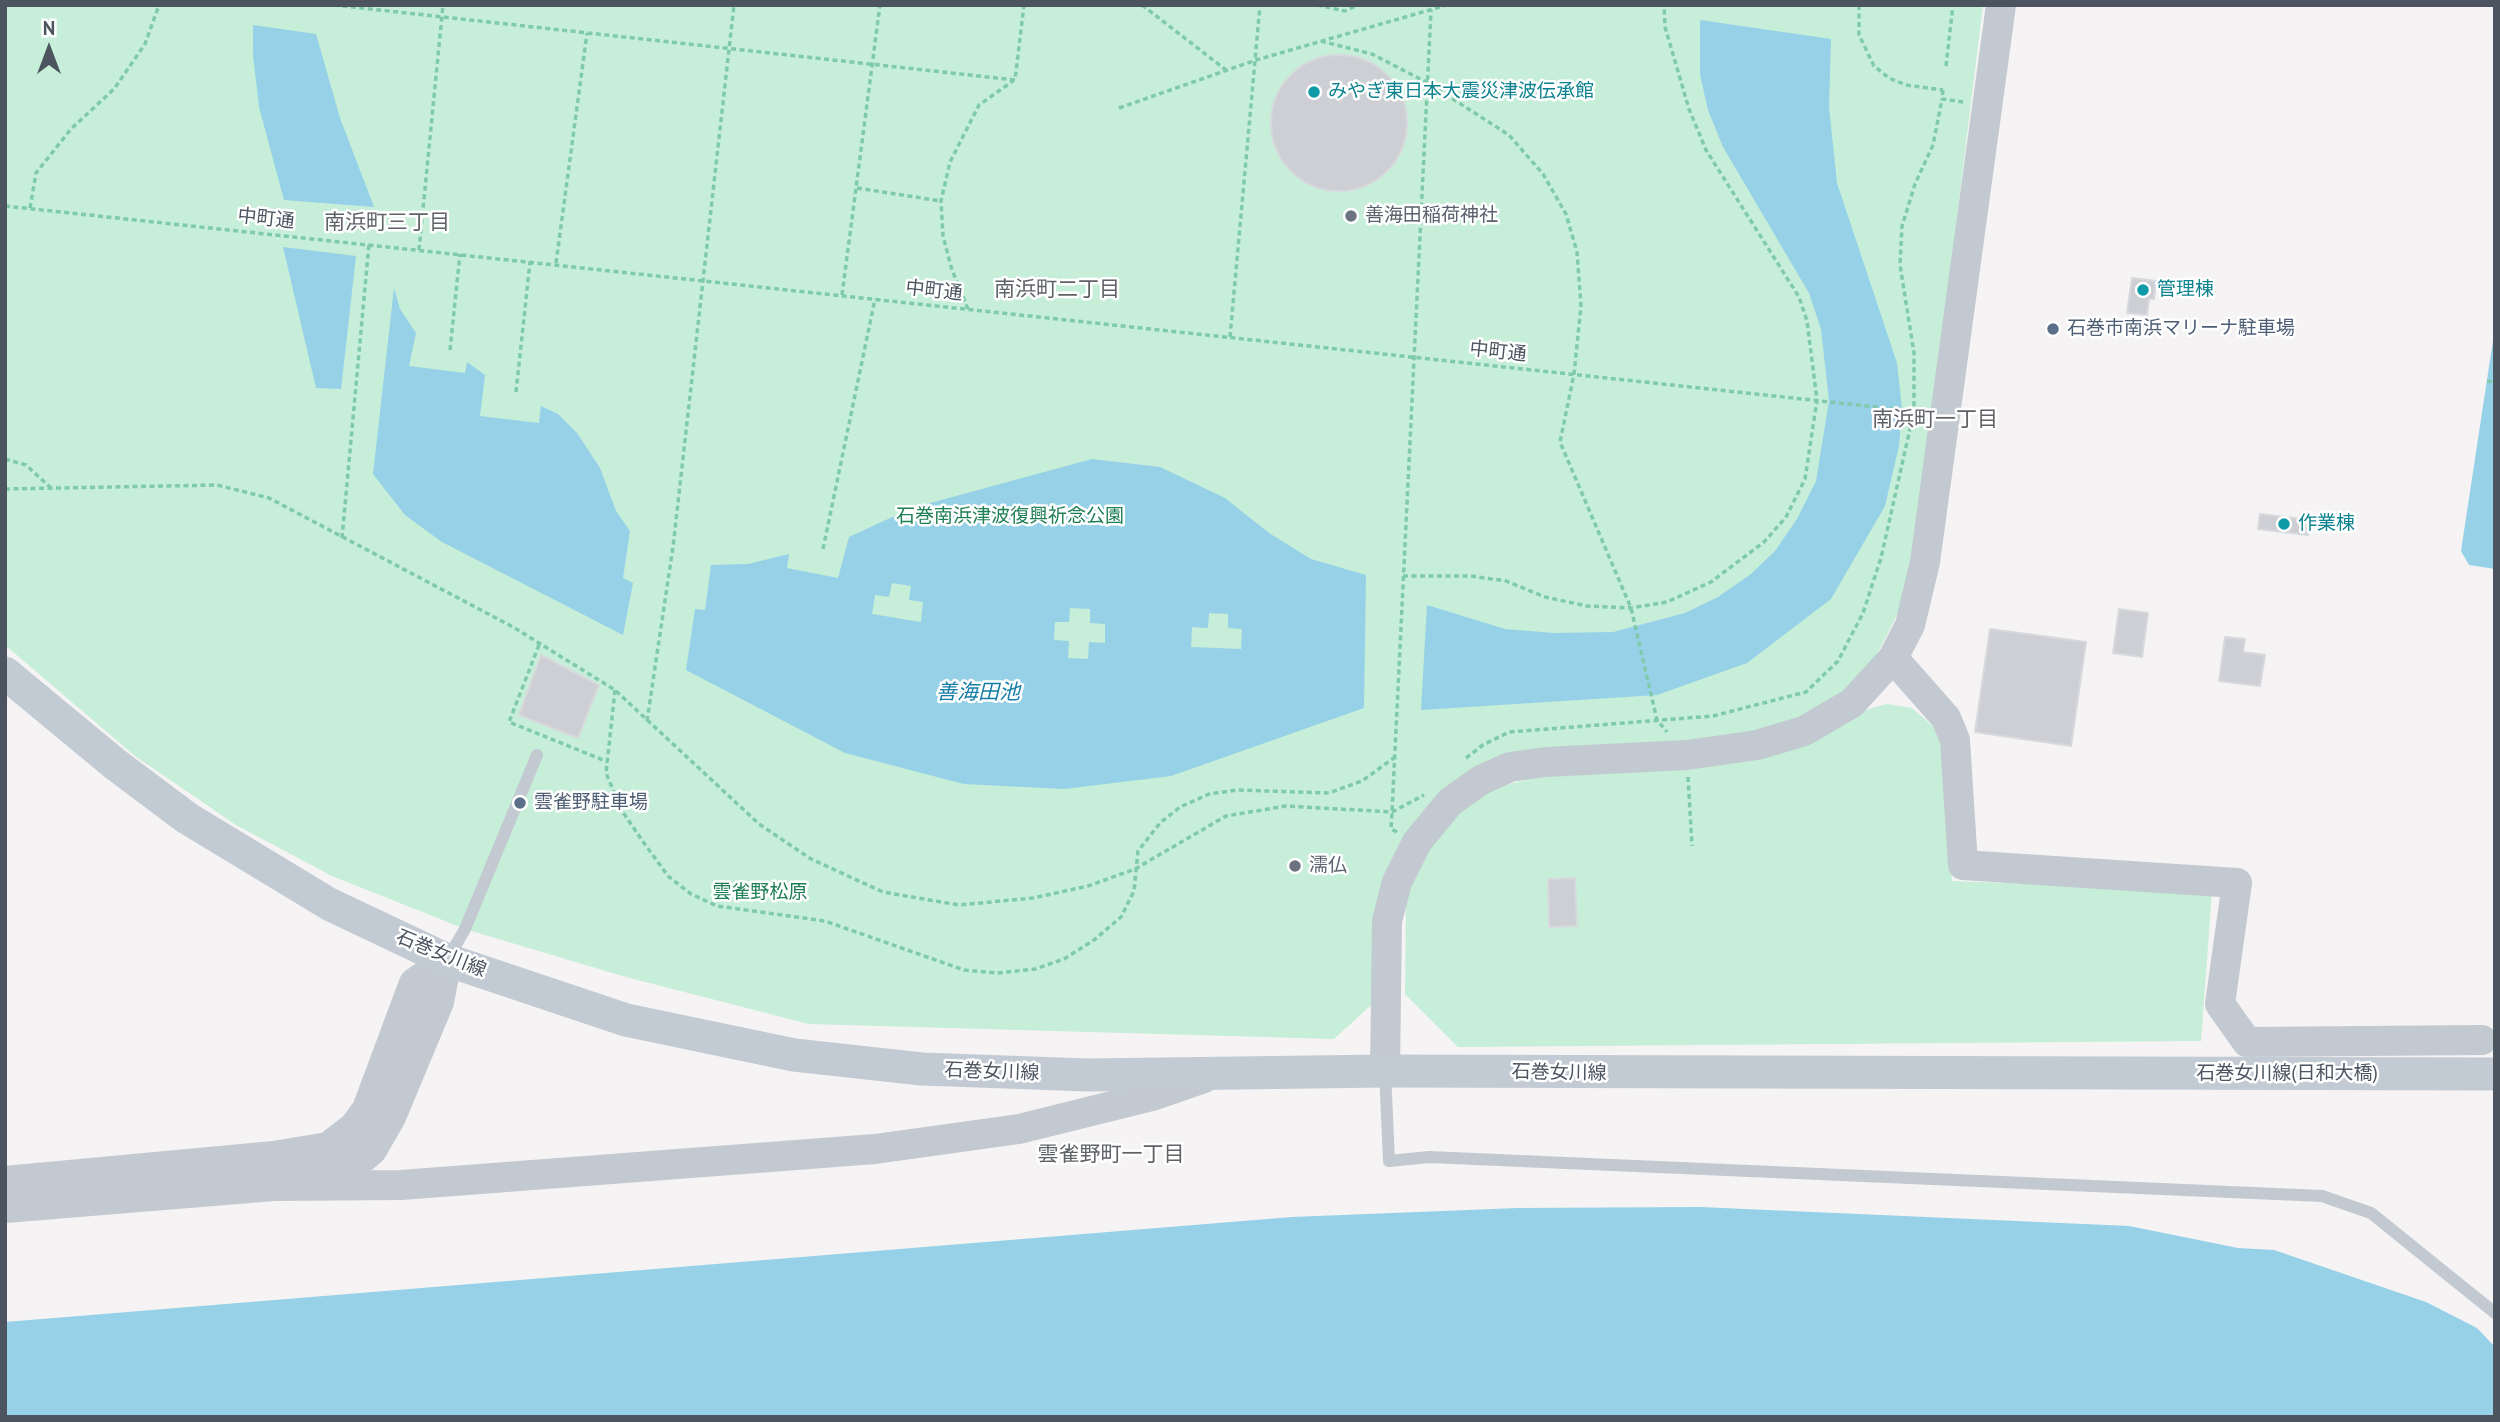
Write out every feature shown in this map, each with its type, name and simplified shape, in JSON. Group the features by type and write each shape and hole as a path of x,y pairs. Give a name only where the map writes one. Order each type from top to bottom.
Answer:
{"main road":[{"name":"石巻女川線","path":"5,673 115,764 187,818 329,904 447,960 626,1020 794,1055 922,1069 1088,1075 1385,1071 2080,1074"},
{"name":"石巻女川線(日和大橋)","path":"2080,1074 2495,1074"}],"street":[{"path":"1385,1071 1387,921 1397,883 1418,842 1450,802 1481,780 1510,768 1546,762 1687,755 1757,745 1804,731 1852,703 1893,658 1910,625 1926,562 2001,5"},
{"path":"1893,658 1946,718 1955,740 1963,865 2237,883 2220,1004 2247,1042 2482,1040"},
{"path":"5,1181 274,1156 328,1147 354,1128 367,1109 414,983 447,960"},
{"path":"274,1186 326,1177 359,1161 372,1150 391,1117 439,1002 447,960"},
{"path":"5,1208 274,1186 401,1185 875,1149 1019,1129 1152,1096 1211,1075"}],"lane":[{"path":"447,960 464,929 537,755"},
{"path":"1385,1071 1389,1161 1429,1157 2322,1196 2371,1213 2495,1313"}],"path":[{"path":"30,209 36,173 71,129 114,89 145,44 159,5"},
{"path":"334,5 1015,80"},
{"path":"419,250 443,5"},
{"path":"647,721 673,547 734,5"},
{"path":"842,295 880,5"},
{"path":"968,309 952,270 943,236 941,201 950,162 979,105 1015,80 1024,5"},
{"path":"1142,5 1227,71"},
{"path":"1230,337 1261,5"},
{"path":"1317,5 1345,11 1358,5"},
{"path":"1119,108 1256,60 1447,5"},
{"path":"1403,576 1471,576 1506,581 1545,597 1587,606 1631,608 1667,602 1711,582 1764,542 1786,517 1805,479 1816,400 1807,321 1799,297 1706,150 1689,109 1665,27 1664,5"},
{"path":"1860,5 1858,36 1874,66 1889,78 1906,85 1943,90"},
{"path":"1946,66 1953,5"},
{"path":"1418,842 1391,829 1431,10"},
{"path":"556,264 587,33"},
{"path":"1321,41 1372,54 1428,83 1509,135 1543,174 1566,214 1577,252 1581,306 1574,374 1560,442 1631,608 1657,720 1687,755 1692,846"},
{"path":"1457,765 1483,745 1509,732 1713,716 1806,692 1838,661 1863,613 1881,558 1914,411 1914,353 1900,265 1902,226 1915,184 1933,145 1942,99"},
{"path":"857,188 941,201"},
{"name":"中町通","path":"5,206 1944,414"},
{"path":"342,540 369,244"},
{"path":"450,351 460,254"},
{"path":"516,392 530,262"},
{"path":"823,549 875,299"},
{"path":"2487,382 2495,383"},
{"path":"5,459 26,466 53,490"},
{"path":"5,489 217,485 269,498 342,540 513,627 615,690 758,824 811,859 883,892 959,905 1033,898 1088,886 1135,869 1226,816 1286,806 1392,813 1426,794"},
{"path":"539,645 509,722 608,762"},
{"path":"615,690 606,773 622,811 668,876 691,894 717,906 825,921 964,970 997,973 1035,970 1064,959 1094,940 1121,917 1134,891 1138,851 1160,823 1180,807 1209,794 1237,790 1329,793 1362,781 1395,757"}],"green space":[{"name":"石巻南浜津波復興祈念公園","path":"5,5 1983,5 1915,559 1902,605 1868,672 1833,702 1755,738 1545,755 1430,813 1380,997 1334,1039 809,1024 626,977 465,929 332,876 236,825 135,756 5,645"},
{"path":"1887,704 1912,708 1940,732 1952,881 2212,891 2201,1041 1458,1047 1405,994 1406,895 1444,820 1475,792 1569,770 1795,744 1868,709"}],"water":[{"path":"1700,20 1831,39 1829,107 1837,183 1897,363 1902,409 1899,446 1885,506 1831,599 1747,663 1657,695 1421,710 1427,605 1505,629 1554,633 1613,632 1685,613 1718,597 1751,574 1775,551 1797,519 1816,481 1829,401 1821,329 1809,293 1723,147 1708,110 1700,75"},
{"path":"253,25 316,34 340,118 374,207 284,200 259,107 253,55"},
{"path":"283,247 356,256 341,389 316,388"},
{"path":"394,288 400,309 416,333 409,366 465,373 467,362 485,375 480,416 539,423 541,406 558,414 577,433 600,468 616,511 630,531 623,578 633,583 623,635 442,542 405,515 373,474"},
{"path":"2495,327 2495,569 2469,565 2461,551"},
{"name":"善海田池","path":"1092,459 1160,467 1225,498 1269,533 1311,559 1366,575 1364,708 1171,776 1064,789 964,784 845,753 686,670 695,609 705,610 711,565 748,564 789,554 787,568 838,578 849,537 912,508","holes":["892,583 911,586 909,600 923,602 921,622 872,614 875,595 889,597","1070,608 1090,609 1090,623 1105,624 1105,643 1089,642 1088,659 1068,658 1069,641 1054,640 1055,622 1069,622","1209,613 1228,614 1228,628 1242,629 1241,649 1191,647 1192,627 1208,628"]},
{"path":"1700,1207 2129,1226 2238,1248 2274,1250 2426,1302 2477,1328 2495,1347 2495,1417 5,1417 5,1322 1292,1217 1518,1208"}],"building":[{"path":"1339,55 1365,60 1387,75 1402,97 1407,123 1402,149 1387,171 1365,186 1339,191 1313,186 1291,171 1276,149 1271,123 1276,97 1291,75 1313,60"},
{"name":"管理棟","path":"2132,278 2156,281 2154,299 2149,299 2147,315 2127,313"},
{"name":"作業棟","path":"2260,514 2310,520 2308,535 2258,529"},
{"path":"2119,609 2148,613 2142,657 2113,653"},
{"path":"1990,629 2086,642 2071,746 1975,732"},
{"path":"2225,637 2245,639 2243,652 2265,655 2260,686 2219,681"},
{"path":"541,655 599,685 578,738 519,715"},
{"path":"1575,878 1577,926 1549,927 1548,879"}],"place":[{"name":"みやぎ東日本大震災津波伝承館","path":"1314,92"},
{"name":"善海田稲荷神社","path":"1351,216"},
{"name":"管理棟","path":"2143,290"},
{"name":"石巻市南浜マリーナ駐車場","path":"2053,329"},
{"name":"作業棟","path":"2284,524"},
{"name":"雲雀野駐車場","path":"520,803"},
{"name":"濡仏","path":"1295,866"}],"district":[{"name":"南浜町三丁目","path":"387,223"},
{"name":"南浜町二丁目","path":"1057,290"},
{"name":"南浜町一丁目","path":"1935,420"},
{"name":"雲雀野町一丁目","path":"1111,1155"}],"park label":[{"name":"雲雀野松原","path":"760,893"}]}
